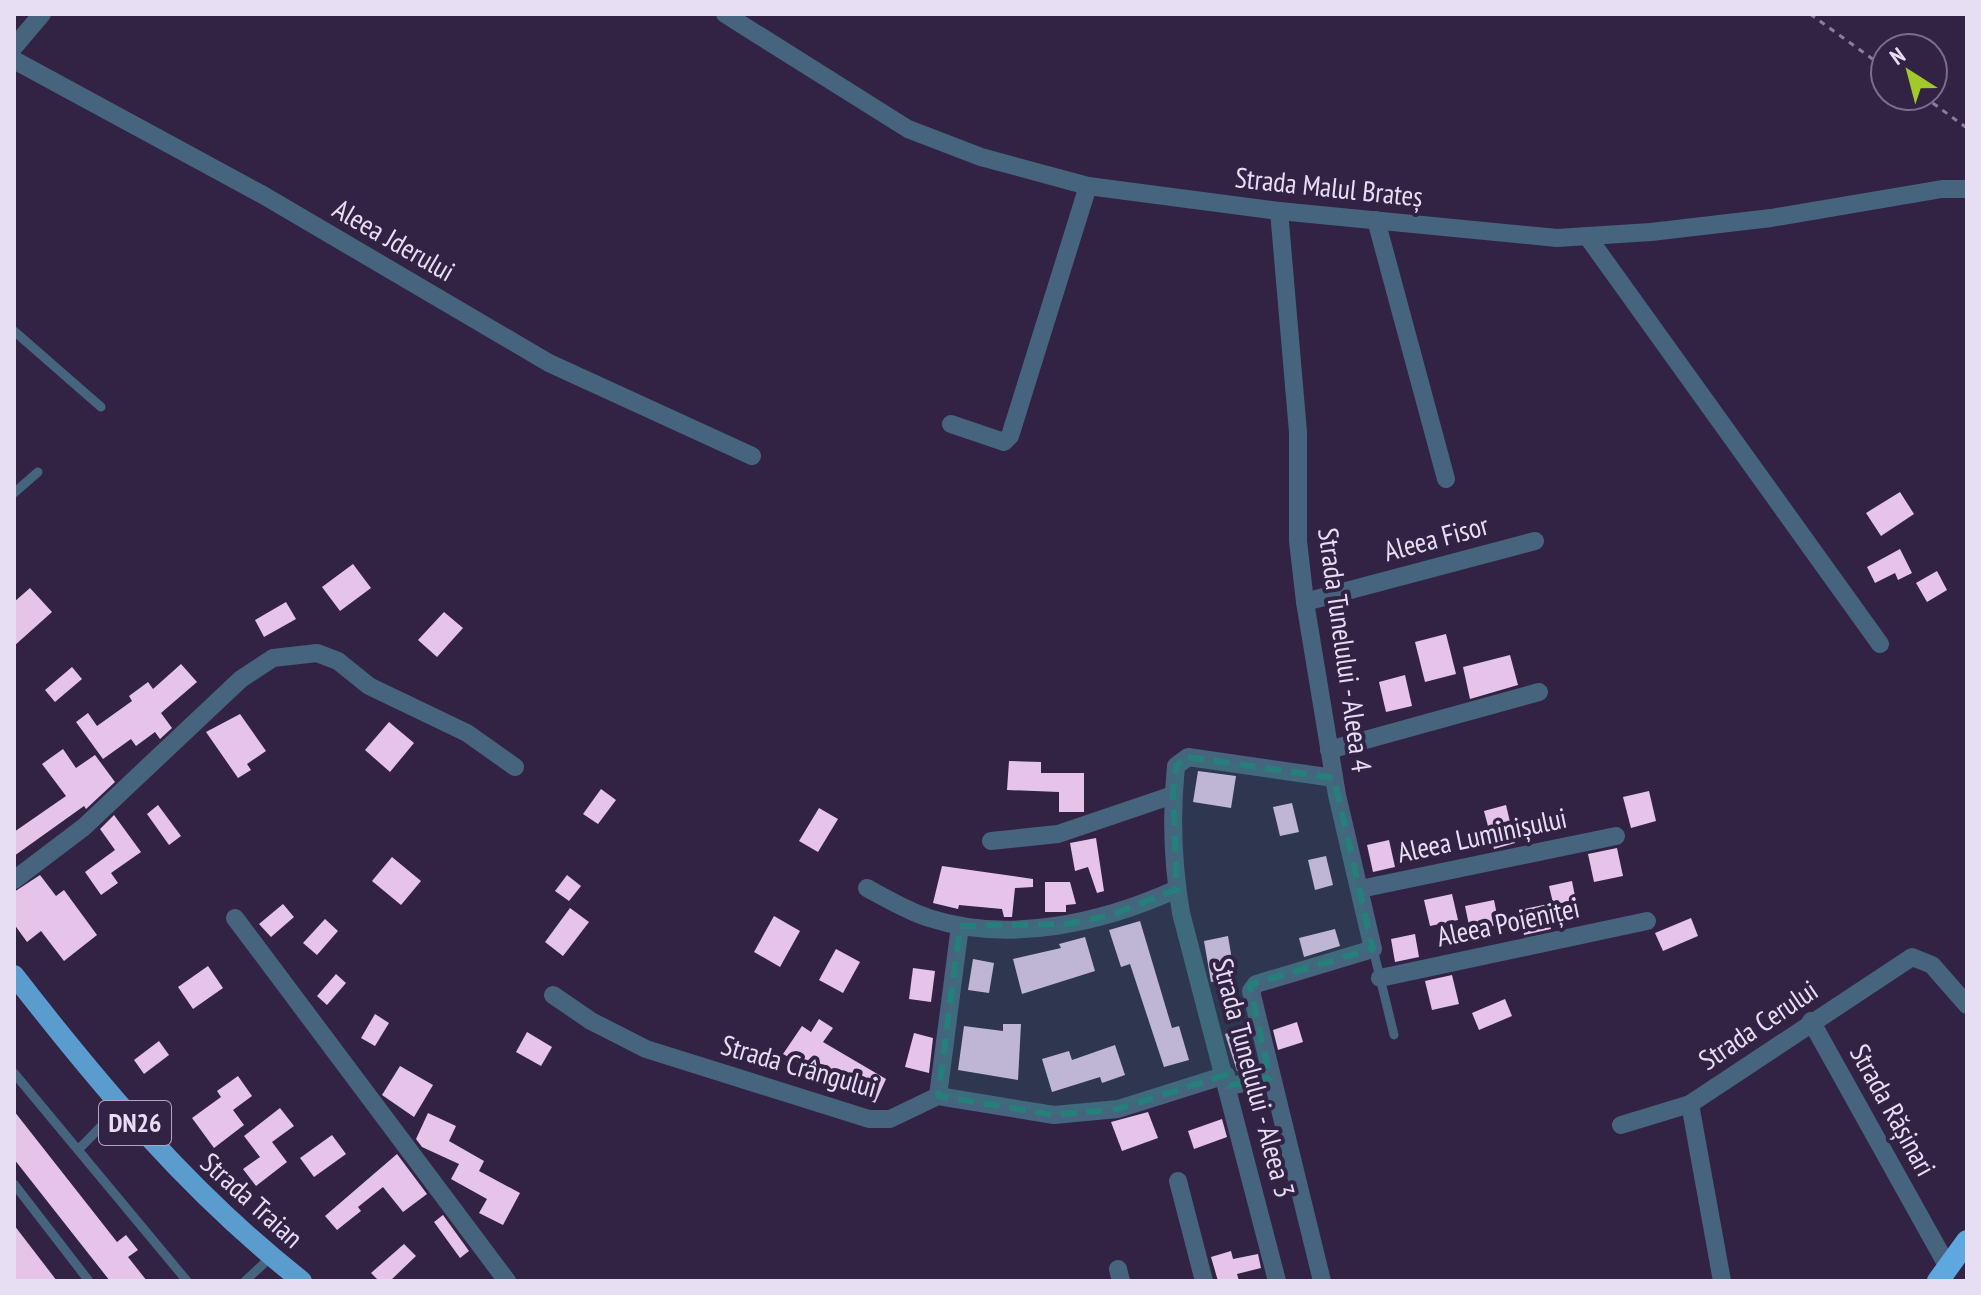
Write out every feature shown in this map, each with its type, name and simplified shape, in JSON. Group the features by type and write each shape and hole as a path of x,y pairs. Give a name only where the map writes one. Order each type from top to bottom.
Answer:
{"highway":[{"path":"1943,1274 1967,1241"}],"main road":[{"name":"Strada Traian","path":"14,975 120,1107 178,1172 271,1257 302,1281"}],"street":[{"path":"14,47 42,14"},
{"name":"Strada Malul Brateș","path":"725,14 908,129 981,157 1088,186 1279,211 1557,238 1771,218 1942,189 1967,189"},
{"name":"Aleea Jderului","path":"14,60 263,195 549,363 752,456"},
{"path":"951,424 995,442 1004,442 1010,436 1088,186"},
{"name":"Strada Tunelului - Aleea 4","path":"1279,211 1298,432 1298,541 1305,602 1334,778 1373,949"},
{"path":"1376,220 1446,479"},
{"path":"1587,236 1880,644"},
{"name":"Aleea Fisor","path":"1305,602 1535,541"},
{"path":"14,880 84,827 241,679 273,658 317,653 338,661 369,686 467,733 515,767"},
{"path":"1329,750 1539,692"},
{"name":"Strada Tunelului - Aleea 3","path":"1277,1281 1177,889 1173,795 1176,766 1180,759 1188,757 1334,778"},
{"path":"991,841 1058,834 1173,795"},
{"name":"Aleea Luminișului","path":"1360,889 1616,836"},
{"path":"867,888 905,909 960,926 1037,928 1111,915 1177,889"},
{"path":"235,918 507,1281"},
{"name":"Aleea Poieniței","path":"1380,978 1647,921"},
{"path":"960,926 938,1096 1054,1115 1118,1109 1228,1081 1270,1078"},
{"path":"1322,1281 1251,991 1256,984 1373,949"},
{"name":"Strada Cerului","path":"1621,1125 1690,1104 1903,961 1919,957 1932,965 1967,1005"},
{"name":"Strada Crângului","path":"553,995 591,1021 646,1049 869,1119 890,1119 938,1096"},
{"name":"Strada Rășinari","path":"1811,1021 1943,1274"},
{"path":"1690,1104 1722,1281"},
{"path":"1178,1181 1204,1281"}],"lane":[{"path":"14,331 101,407"},
{"path":"14,493 38,472"},
{"name":"Strada Tunelului - Aleea 4","path":"1373,949 1394,1035"},
{"path":"14,1073 187,1281"},
{"path":"78,1150 120,1107"},
{"path":"14,1184 89,1281"},
{"path":"245,1281 271,1257"}],"path":[{"path":"1810,14 1869,56"},
{"path":"1945,112 1967,128"}],"highlighted area":[{"path":"1188,757 1334,778 1373,949 1250,985 1270,1078 1229,1086 1226,1075 1118,1109 1054,1115 938,1096 960,926 1066,924 1111,915 1177,889 1173,795 1176,766"}],"building":[{"path":"1900,492 1914,514 1881,536 1866,513"},
{"path":"1900,549 1912,573 1898,580 1895,573 1875,583 1867,567"},
{"path":"353,564 371,588 340,611 322,587"},
{"path":"1937,571 1947,590 1927,602 1916,583"},
{"path":"30,588 52,612 14,646 14,602"},
{"path":"286,602 296,619 264,637 255,620"},
{"path":"444,612 463,628 437,657 418,640"},
{"path":"1446,634 1456,674 1425,682 1415,642"},
{"path":"1510,655 1518,685 1470,699 1463,667"},
{"path":"181,664 197,682 161,713 172,728 160,739 155,732 136,746 131,739 103,759 76,722 88,713 97,726 132,701 129,696 148,682 153,689"},
{"path":"72,667 82,679 55,702 45,690"},
{"path":"1405,675 1412,706 1386,712 1379,682"},
{"path":"240,714 266,751 247,764 251,770 238,778 206,732"},
{"path":"389,722 414,743 390,772 365,750"},
{"path":"63,749 76,768 95,755 115,782 86,809 84,806 14,856 14,832 66,796 42,764"},
{"path":"1009,761 1041,762 1041,773 1084,773 1084,812 1059,812 1059,792 1007,790"},
{"path":"1198,771 1236,776 1231,808 1193,802"},
{"path":"601,789 616,800 598,824 583,814"},
{"path":"1649,791 1656,821 1631,828 1623,797"},
{"path":"1292,803 1299,832 1280,836 1273,807"},
{"path":"158,805 181,836 169,845 147,814"},
{"path":"1506,805 1515,843 1494,849 1484,811"},
{"path":"819,808 838,819 818,852 799,841"},
{"path":"114,815 141,852 111,873 118,883 101,895 85,872 115,850 100,829"},
{"path":"1096,838 1104,891 1097,893 1088,867 1075,871 1070,843"},
{"path":"1389,840 1395,867 1373,872 1367,845"},
{"path":"1617,848 1623,876 1594,882 1588,854"},
{"path":"1326,856 1333,885 1315,890 1308,860"},
{"path":"392,857 421,881 401,905 372,881"},
{"path":"942,866 1033,879 1033,887 1015,888 1012,917 1004,917 1002,909 959,905 958,909 933,903"},
{"path":"40,875 56,896 64,890 97,935 64,961 41,931 27,942 14,924 14,892"},
{"path":"567,875 581,886 569,901 555,891"},
{"path":"1572,881 1578,912 1548,918 1551,929 1524,935 1519,910 1553,903 1549,886"},
{"path":"1045,882 1070,882 1076,904 1066,905 1066,912 1045,912"},
{"path":"1452,894 1458,920 1430,926 1424,900"},
{"path":"1494,900 1499,925 1470,930 1465,906"},
{"path":"283,904 294,917 271,937 259,924"},
{"path":"570,908 589,922 563,956 545,942"},
{"path":"774,916 800,931 780,967 754,952"},
{"path":"1691,918 1698,936 1663,951 1655,933"},
{"path":"325,919 338,931 317,955 303,943"},
{"path":"1140,921 1172,1028 1179,1026 1189,1060 1164,1067 1130,964 1121,967 1109,930"},
{"path":"1335,929 1340,946 1304,957 1299,938"},
{"path":"1415,934 1419,957 1395,962 1391,939"},
{"path":"1228,936 1235,978 1211,982 1204,941"},
{"path":"1085,937 1095,971 1022,994 1013,959 1061,948 1059,944"},
{"path":"836,949 860,962 843,993 819,980"},
{"path":"973,959 994,963 989,993 968,990"},
{"path":"208,966 223,988 193,1009 178,987"},
{"path":"913,968 935,971 931,1002 909,999"},
{"path":"336,974 346,983 327,1005 317,996"},
{"path":"1452,975 1459,1004 1432,1010 1425,981"},
{"path":"1505,999 1512,1016 1479,1030 1472,1013"},
{"path":"375,1014 389,1023 375,1046 361,1038"},
{"path":"819,1019 833,1028 823,1042 886,1079 875,1103 783,1054 802,1026 811,1032"},
{"path":"1297,1022 1303,1042 1278,1050 1273,1030"},
{"path":"1003,1024 1021,1024 1018,1080 958,1070 964,1026 1003,1031"},
{"path":"1238,1030 1249,1068 1237,1071 1225,1034"},
{"path":"527,1032 552,1047 541,1066 516,1052"},
{"path":"914,1033 933,1038 929,1073 905,1067"},
{"path":"159,1041 169,1055 144,1074 134,1060"},
{"path":"1115,1045 1125,1075 1102,1083 1100,1077 1052,1092 1042,1059 1069,1051 1072,1060"},
{"path":"400,1066 433,1085 414,1117 382,1095"},
{"path":"238,1076 252,1096 233,1110 244,1125 214,1148 192,1118 221,1097 217,1091"},
{"path":"280,1108 294,1126 272,1142 287,1162 256,1186 243,1169 260,1157 244,1136"},
{"path":"14,1111 117,1242 126,1235 138,1250 128,1257 147,1281 110,1281 14,1159"},
{"path":"1148,1112 1158,1138 1122,1151 1111,1122"},
{"path":"428,1113 456,1126 449,1141 484,1161 479,1171 520,1193 503,1225 479,1213 487,1199 451,1179 459,1164 422,1147 416,1139"},
{"path":"1222,1119 1227,1137 1194,1149 1188,1131"},
{"path":"332,1135 346,1154 314,1177 300,1158"},
{"path":"397,1154 427,1194 403,1212 383,1187 358,1207 361,1211 337,1230 325,1216"},
{"path":"443,1215 469,1251 460,1258 434,1222"},
{"path":"14,1225 57,1281 14,1281"},
{"path":"404,1244 416,1256 390,1281 379,1281 371,1273"},
{"path":"1231,1251 1233,1259 1258,1254 1261,1268 1237,1274 1239,1281 1218,1281 1211,1257"}]}
